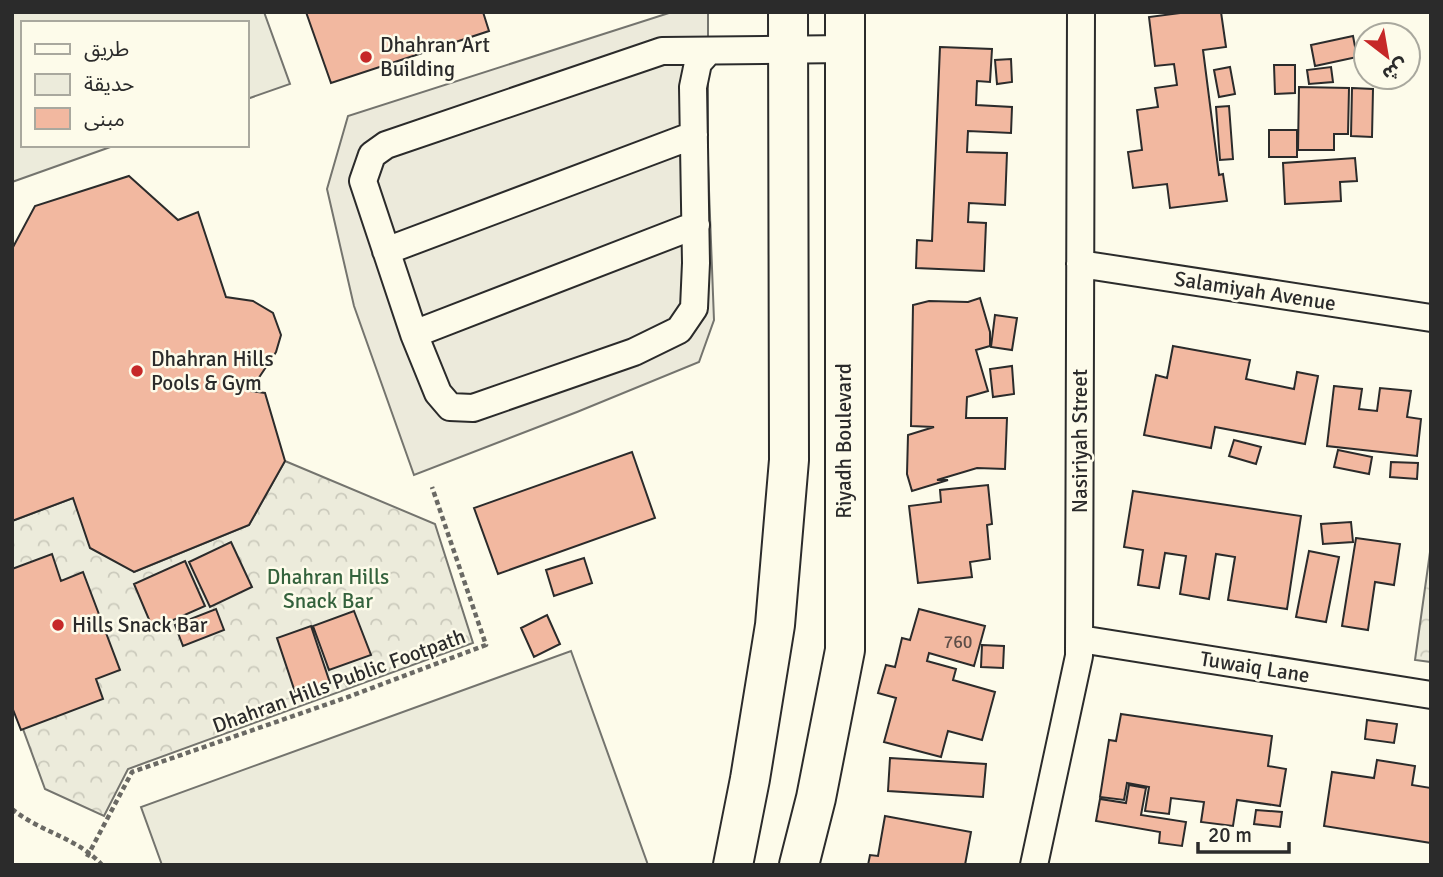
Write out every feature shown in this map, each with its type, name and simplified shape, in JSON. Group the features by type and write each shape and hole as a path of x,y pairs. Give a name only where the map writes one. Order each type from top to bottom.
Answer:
{"main road":[{"path":"733,865 775,625 789,460 788,12"},
{"name":"Riyadh Boulevard","path":"799,865 816,798 845,650 845,31"}],"street":[{"name":"Nasiriyah Street","path":"1034,865 1079,656 1080,639 1081,12"},
{"path":"708,52 698,63 693,87 696,225 694,308 679,330 634,352 473,408 450,407 438,393 414,334 363,181 372,155 386,145 662,51 788,50 845,31"},
{"path":"386,251 694,135"},
{"path":"414,334 696,225"},
{"name":"Salamiyah Avenue","path":"1080,264 1431,318"},
{"name":"Tuwaiq Lane","path":"1080,639 1431,695"}],"path":[{"name":"Dhahran Hills Public Footpath","path":"89,854 132,772 345,698 485,645 432,487"},
{"path":"12,809 23,818 89,854 102,865"}],"green space":[{"path":"12,12 264,12 290,84 248,99 248,21 21,21 21,147 110,147 12,182"},
{"name":"Dhahran Hills Snack Bar","path":"285,461 435,524 473,643 128,769 104,816 45,789 12,699 12,521 73,498 134,572 249,525"},
{"path":"1431,545 1431,662 1415,660"},
{"path":"571,651 648,865 162,865 141,807"}],"shaded area":[{"path":"672,12 708,12 708,164 714,320 699,362 414,475 354,306 327,189 348,116"}],"building":[{"name":"Dhahran Art Building","path":"306,12 483,12 489,31 331,83"},
{"path":"1188,12 1221,12 1226,47 1203,50 1219,175 1223,174 1227,201 1170,208 1167,184 1133,188 1128,152 1142,150 1137,110 1158,107 1155,88 1177,85 1174,64 1155,66 1149,17"},
{"path":"1352,36 1352,58 1315,66 1311,45"},
{"path":"940,47 992,49 990,82 977,81 976,105 1012,107 1011,133 968,131 967,152 1007,153 1005,205 969,203 968,222 986,223 984,271 916,268 917,240 932,241"},
{"path":"1011,59 1012,82 997,84 995,60"},
{"path":"1274,65 1295,65 1295,93 1275,94"},
{"path":"1230,67 1235,94 1219,97 1214,70"},
{"path":"1331,67 1333,82 1309,84 1307,70"},
{"path":"1299,87 1349,88 1348,134 1334,134 1334,150 1298,150"},
{"path":"1352,88 1352,91 1373,91 1372,137 1351,136"},
{"path":"1229,106 1233,159 1220,160 1216,107"},
{"path":"1269,130 1297,130 1297,157 1269,157"},
{"path":"1355,158 1357,181 1340,182 1341,201 1285,204 1283,163"},
{"name":"Dhahran Hills Pools & Gym","path":"129,176 178,220 198,212 226,297 253,301 273,313 281,335 276,352 250,391 265,393 285,461 249,525 134,572 90,548 73,498 12,521 12,249 35,206"},
{"path":"980,298 990,332 990,346 976,350 988,391 967,397 966,418 1007,418 1005,469 977,468 912,491 907,474 908,435 934,427 911,426 913,305 929,301 968,302"},
{"path":"995,315 1017,318 1012,350 991,347"},
{"path":"1173,346 1250,360 1246,379 1294,389 1297,372 1318,376 1305,444 1215,427 1211,448 1144,435 1156,375 1167,378"},
{"path":"1012,366 1014,394 993,397 990,369"},
{"path":"1334,386 1362,389 1359,409 1377,411 1380,388 1411,391 1407,417 1421,419 1417,456 1327,446"},
{"path":"1234,440 1261,447 1256,464 1229,456"},
{"path":"1338,450 1372,457 1369,474 1334,467"},
{"path":"632,452 655,518 498,574 474,508"},
{"path":"1391,462 1418,463 1417,479 1390,477"},
{"path":"988,485 992,524 987,525 990,559 970,562 972,577 918,583 909,506 941,502 940,490"},
{"path":"1133,491 1301,516 1287,609 1228,600 1235,557 1216,554 1209,599 1180,594 1186,556 1165,553 1159,588 1138,585 1143,550 1124,547"},
{"path":"1351,522 1353,542 1323,544 1321,524"},
{"path":"1356,538 1400,544 1394,585 1375,582 1368,630 1342,626"},
{"path":"231,542 252,587 210,607 189,562"},
{"path":"1309,551 1339,557 1326,622 1296,617"},
{"name":"Hills Snack Bar","path":"52,554 61,581 83,572 120,670 96,679 103,699 21,730 12,707 12,569"},
{"path":"584,558 592,583 554,596 546,570"},
{"path":"185,561 205,606 153,629 134,584"},
{"path":"216,609 224,630 183,646 175,625"},
{"path":"919,609 985,626 974,666 929,653 927,661 956,669 953,680 995,692 982,740 948,731 941,757 884,742 896,698 878,693 886,665 895,667 902,638 910,640"},
{"path":"354,611 371,655 329,670 313,626"},
{"path":"547,615 560,644 534,657 521,628"},
{"path":"311,626 330,683 296,695 277,638"},
{"path":"982,645 1004,646 1003,668 981,667"},
{"path":"1121,714 1272,736 1268,766 1286,769 1280,806 1237,800 1233,826 1201,822 1204,802 1171,798 1169,814 1145,811 1149,787 1127,783 1124,800 1100,797 1109,740 1116,741"},
{"path":"1367,720 1397,724 1394,743 1365,739"},
{"path":"890,758 986,764 983,797 888,791"},
{"path":"1377,760 1415,766 1412,785 1431,788 1431,843 1324,826 1332,772 1374,778"},
{"path":"1129,785 1146,788 1141,815 1186,822 1182,846 1159,843 1160,832 1096,821 1100,799 1126,803"},
{"path":"1256,810 1282,812 1280,827 1254,824"},
{"path":"885,816 971,832 965,865 868,865 870,855 878,856"}],"place":[{"name":"Dhahran Art Building","path":"366,57"},
{"name":"Dhahran Hills Pools & Gym","path":"137,371"},
{"name":"Hills Snack Bar","path":"58,625"}]}
